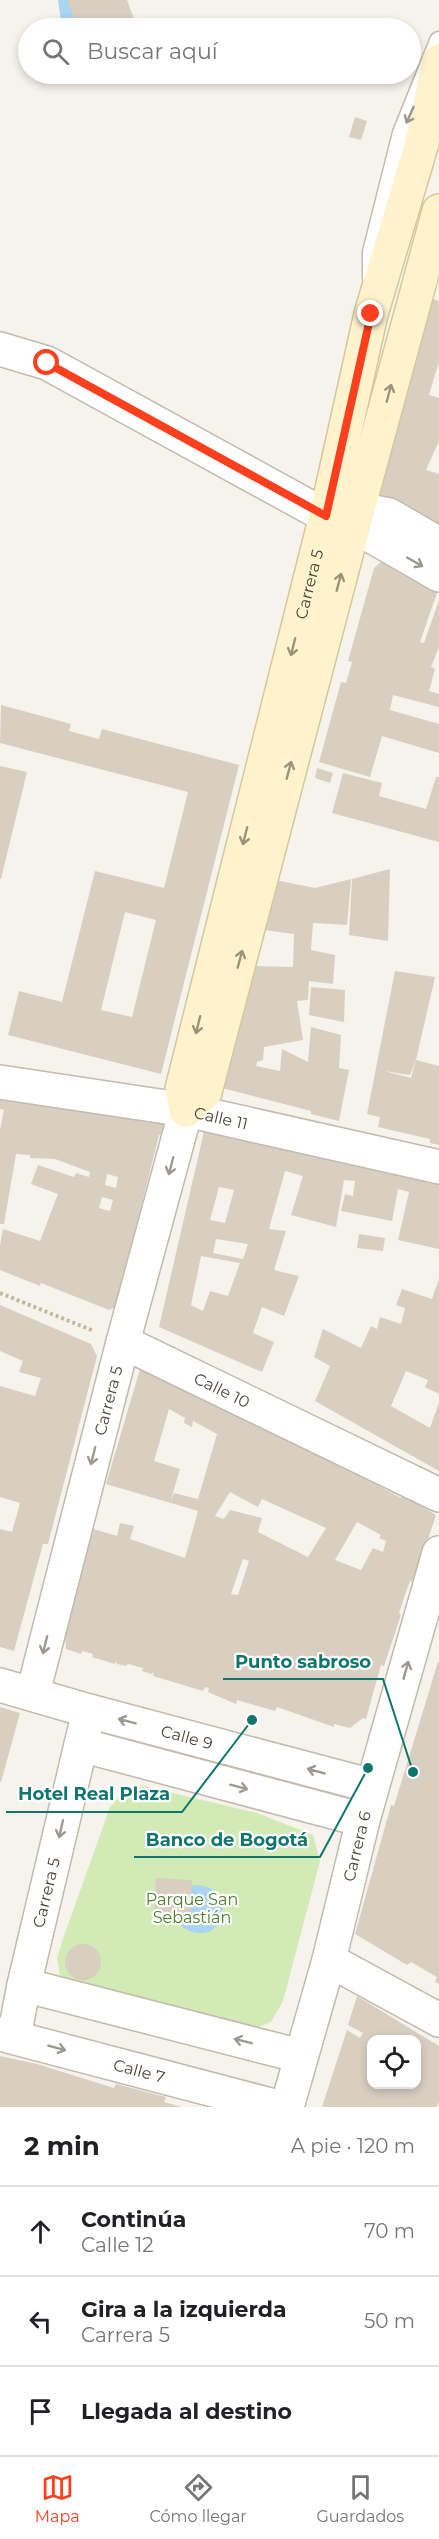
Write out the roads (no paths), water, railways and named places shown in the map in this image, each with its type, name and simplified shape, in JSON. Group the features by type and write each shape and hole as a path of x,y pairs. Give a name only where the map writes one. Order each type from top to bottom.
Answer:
{"street":[{"name":"Carrera 5","path":"346,517 371,314 430,146 439,61"},
{"name":"Carrera 5","path":"33,1693 123,1342 186,1110 182,1089 346,517 439,211"},
{"path":"0,349 47,363 346,517 439,575"},
{"path":"346,517 389,515 439,544"},
{"name":"Calle 11","path":"0,1082 186,1110 439,1167"},
{"name":"Calle 10","path":"123,1342 439,1495"},
{"name":"Carrera 6","path":"287,2107 329,1960 372,1786 439,1553"},
{"name":"Calle 9","path":"0,1684 89,1711 372,1786"},
{"name":"Carrera 5","path":"7,2036 24,1985 89,1711"},
{"path":"81,1745 363,1820"},
{"path":"329,1960 439,2020"},
{"path":"24,1985 300,2056"},
{"name":"Calle 7","path":"7,2036 278,2107"}],"lane":[{"path":"371,314 372,252 402,132 439,41"}],"water":[{"path":"58,0 127,0 130,18 61,18"},
{"path":"199,1885 210,1888 222,1898 223,1910 216,1927 202,1933 184,1928 175,1920 186,1886"}],"place":[{"name":"Hotel Real Plaza","path":"252,1720"},
{"name":"Banco de Bogotá","path":"368,1768"},
{"name":"Punto sabroso","path":"413,1772"}],"park label":[{"name":"Parque San Sebastián","path":"192,1908"}]}
